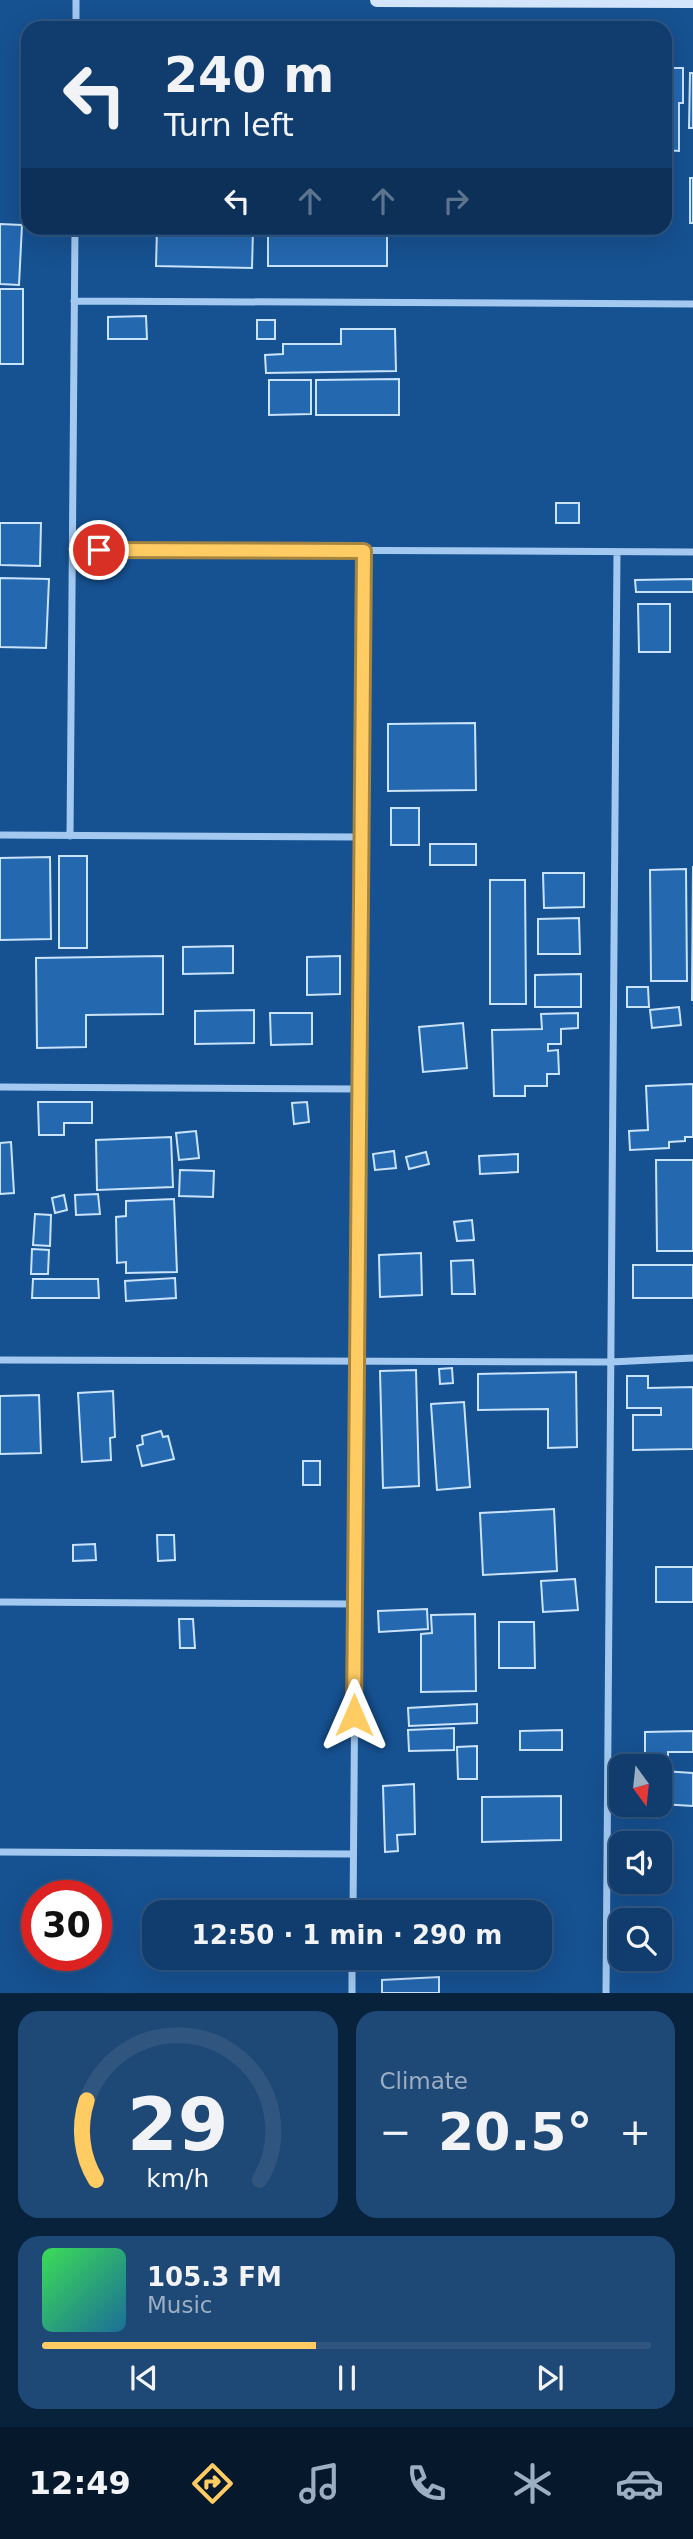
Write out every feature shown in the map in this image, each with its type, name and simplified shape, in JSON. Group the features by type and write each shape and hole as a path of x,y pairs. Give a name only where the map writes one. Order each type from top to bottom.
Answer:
{"main road":[{"path":"377,0 693,1"}],"street":[{"path":"76,0 76,21"},
{"path":"70,836 75,235"},
{"path":"74,302 693,304"},
{"path":"72,550 693,552"},
{"path":"353,1900 364,551"},
{"path":"606,1993 617,552"},
{"path":"0,835 361,837"},
{"path":"0,1087 359,1089"},
{"path":"0,1360 611,1362 693,1358"},
{"path":"0,1602 355,1604"},
{"path":"0,1852 353,1854"},
{"path":"352,1970 352,1993"}],"building":[{"path":"672,68 683,68 683,103 679,103 679,151 672,150"},
{"path":"690,73 693,73 693,128 689,128"},
{"path":"690,178 693,178 693,223 690,223"},
{"path":"0,224 21,225 19,285 0,284"},
{"path":"157,235 253,235 252,268 156,266"},
{"path":"268,235 387,235 387,266 268,266"},
{"path":"0,289 23,289 23,364 0,364"},
{"path":"146,316 147,339 108,339 108,317"},
{"path":"257,320 275,320 275,339 257,339"},
{"path":"341,329 395,329 396,371 266,373 265,355 283,354 283,344 341,344"},
{"path":"399,379 399,415 316,415 316,380"},
{"path":"269,380 311,380 311,414 269,415"},
{"path":"556,503 579,503 579,523 556,523"},
{"path":"0,523 41,523 40,566 0,565"},
{"path":"0,578 49,579 46,648 0,647"},
{"path":"693,579 693,592 636,592 635,580"},
{"path":"638,604 670,604 670,652 639,652"},
{"path":"475,723 476,790 388,791 388,724"},
{"path":"391,808 419,808 419,845 391,845"},
{"path":"430,844 476,844 476,865 430,865"},
{"path":"59,856 87,856 87,948 59,948"},
{"path":"50,857 51,939 0,940 0,858"},
{"path":"693,866 693,1000 692,1000"},
{"path":"686,869 687,981 651,981 650,870"},
{"path":"543,873 584,873 584,907 544,908"},
{"path":"490,880 525,880 526,1004 490,1004"},
{"path":"579,918 580,954 538,954 538,919"},
{"path":"233,946 233,973 183,974 183,947"},
{"path":"163,956 163,1014 86,1015 86,1047 37,1048 36,958"},
{"path":"340,956 340,994 307,995 307,957"},
{"path":"581,974 581,1007 535,1007 535,975"},
{"path":"627,987 648,987 649,1007 627,1007"},
{"path":"679,1007 681,1025 652,1028 650,1010"},
{"path":"254,1010 254,1043 195,1044 195,1011"},
{"path":"270,1013 312,1013 312,1044 271,1045"},
{"path":"578,1013 578,1028 561,1029 561,1044 548,1044 548,1051 558,1050 559,1074 547,1074 547,1086 525,1086 525,1096 494,1096 492,1030 542,1029 541,1014"},
{"path":"463,1023 467,1068 423,1072 419,1027"},
{"path":"693,1084 693,1137 685,1137 685,1141 669,1142 669,1148 630,1150 629,1131 648,1130 646,1086"},
{"path":"38,1102 92,1102 92,1123 64,1123 64,1135 39,1135"},
{"path":"307,1102 309,1122 294,1124 292,1103"},
{"path":"196,1131 199,1158 179,1160 176,1133"},
{"path":"171,1137 173,1187 97,1190 96,1140"},
{"path":"11,1142 14,1193 0,1194 0,1143"},
{"path":"394,1151 396,1168 375,1170 373,1154"},
{"path":"426,1152 429,1164 409,1169 406,1157"},
{"path":"518,1154 518,1172 480,1174 479,1156"},
{"path":"656,1160 693,1160 693,1251 657,1251"},
{"path":"180,1170 214,1171 213,1197 179,1196"},
{"path":"98,1194 100,1214 76,1215 75,1195"},
{"path":"64,1195 67,1210 55,1213 52,1198"},
{"path":"174,1199 177,1272 126,1273 126,1262 117,1263 116,1217 126,1216 126,1201"},
{"path":"35,1214 51,1215 50,1246 33,1245"},
{"path":"472,1220 474,1240 457,1241 454,1222"},
{"path":"32,1249 49,1250 48,1274 31,1274"},
{"path":"421,1253 422,1295 380,1297 379,1255"},
{"path":"473,1260 475,1294 452,1294 451,1261"},
{"path":"633,1265 693,1265 693,1298 633,1298"},
{"path":"175,1278 176,1298 126,1301 125,1281"},
{"path":"33,1279 98,1279 99,1298 32,1298"},
{"path":"452,1368 453,1383 440,1384 439,1369"},
{"path":"416,1370 419,1486 383,1488 380,1371"},
{"path":"576,1372 577,1447 548,1448 548,1409 478,1410 478,1374"},
{"path":"627,1376 648,1376 648,1388 693,1387 693,1449 633,1450 633,1415 661,1415 661,1408 627,1408"},
{"path":"113,1391 115,1437 110,1438 111,1460 82,1462 78,1393"},
{"path":"39,1395 41,1453 0,1454 0,1396"},
{"path":"464,1402 470,1487 437,1490 431,1404"},
{"path":"161,1431 163,1437 168,1436 174,1459 142,1466 137,1446 143,1444 142,1436"},
{"path":"303,1461 320,1461 320,1485 303,1485"},
{"path":"554,1509 557,1571 483,1575 480,1513"},
{"path":"157,1535 174,1535 175,1560 158,1561"},
{"path":"95,1544 96,1560 73,1561 73,1545"},
{"path":"656,1567 693,1567 693,1602 656,1602"},
{"path":"575,1579 578,1610 543,1612 541,1581"},
{"path":"427,1609 428,1629 379,1632 378,1611"},
{"path":"475,1614 476,1691 421,1692 421,1634 432,1633 431,1615"},
{"path":"179,1619 193,1619 195,1648 180,1648"},
{"path":"499,1622 534,1622 535,1668 499,1668"},
{"path":"477,1704 477,1723 409,1726 408,1708"},
{"path":"454,1728 454,1750 409,1751 408,1730"},
{"path":"562,1730 562,1750 520,1750 520,1731"},
{"path":"693,1731 693,1752 645,1754 645,1732"},
{"path":"477,1746 477,1779 458,1779 457,1747"},
{"path":"672,1772 693,1773 693,1806 672,1805"},
{"path":"414,1784 415,1834 397,1835 398,1851 385,1852 383,1786"},
{"path":"561,1796 561,1840 482,1842 482,1797"},
{"path":"439,1977 439,1993 382,1993 382,1980"}],"route":[{"path":"99,550 364,551 354,1715"}]}
